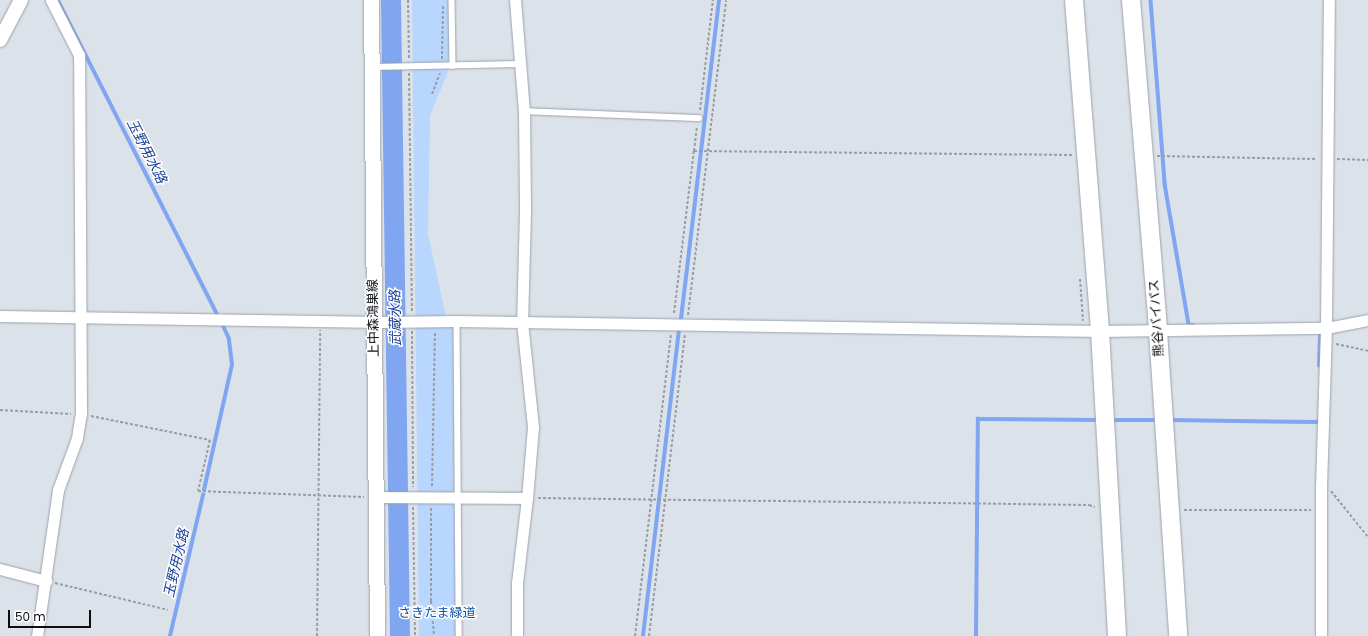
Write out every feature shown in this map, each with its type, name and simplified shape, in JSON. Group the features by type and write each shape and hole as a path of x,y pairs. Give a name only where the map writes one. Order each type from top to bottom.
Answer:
{"highway":[{"path":"1074,0 1100,331 1118,636"},
{"name":"熊谷バイパス","path":"1131,0 1145,156 1158,331 1178,636"}],"main road":[{"name":"上中森鴻巣線","path":"370,0 376,67 381,497 377,636"}],"street":[{"path":"0,40 21,0"},
{"path":"37,636 58,490 77,438 81,414 79,55 51,0"},
{"path":"515,0 524,111 525,211 522,322 533,427 527,498 517,583 517,636"},
{"path":"1321,636 1321,487 1326,328 1329,0"},
{"path":"0,316 379,322 409,318 435,321 1100,331 1326,328 1368,320"},
{"path":"381,497 527,498"},
{"path":"0,569 46,581"}],"lane":[{"path":"452,0 453,66"},
{"path":"376,67 520,64"},
{"path":"524,111 699,118"},
{"path":"457,321 459,636"}],"path":[{"path":"408,0 409,61"},
{"path":"432,94 442,66 443,0"},
{"path":"635,636 653,500 672,324 713,0"},
{"path":"409,71 409,318"},
{"path":"694,151 1073,155"},
{"path":"1145,156 1368,160"},
{"path":"317,636 317,496 320,321"},
{"path":"434,636 430,601 430,555 435,321"},
{"path":"412,331 410,497 415,636"},
{"path":"1325,342 1368,351"},
{"path":"0,410 81,414 210,440 198,491 381,497"},
{"path":"1321,487 1332,492 1368,537"},
{"path":"527,498 1089,505 1100,507"},
{"path":"1170,510 1321,510"},
{"path":"46,581 168,610"}],"green space":[{"name":"さきたま緑道","path":"412,0 449,0 449,56 447,74 430,116 428,234 445,312 446,326 453,326 456,636 419,636"}],"waterway":[{"name":"玉野用水路","path":"58,0 217,313"},
{"name":"武蔵水路","path":"391,0 400,636"},
{"path":"681,319 719,0"},
{"path":"1151,0 1165,184 1189,325 1193,325"},
{"name":"玉野用水路","path":"204,490 232,365 229,339 223,326"},
{"path":"1319,366 1320,330"},
{"path":"643,636 679,331"},
{"path":"976,636 978,419 1099,420"},
{"path":"1111,420 1159,420"},
{"path":"1169,420 1319,422 1319,420"},
{"name":"玉野用水路","path":"170,636 203,495"}]}
